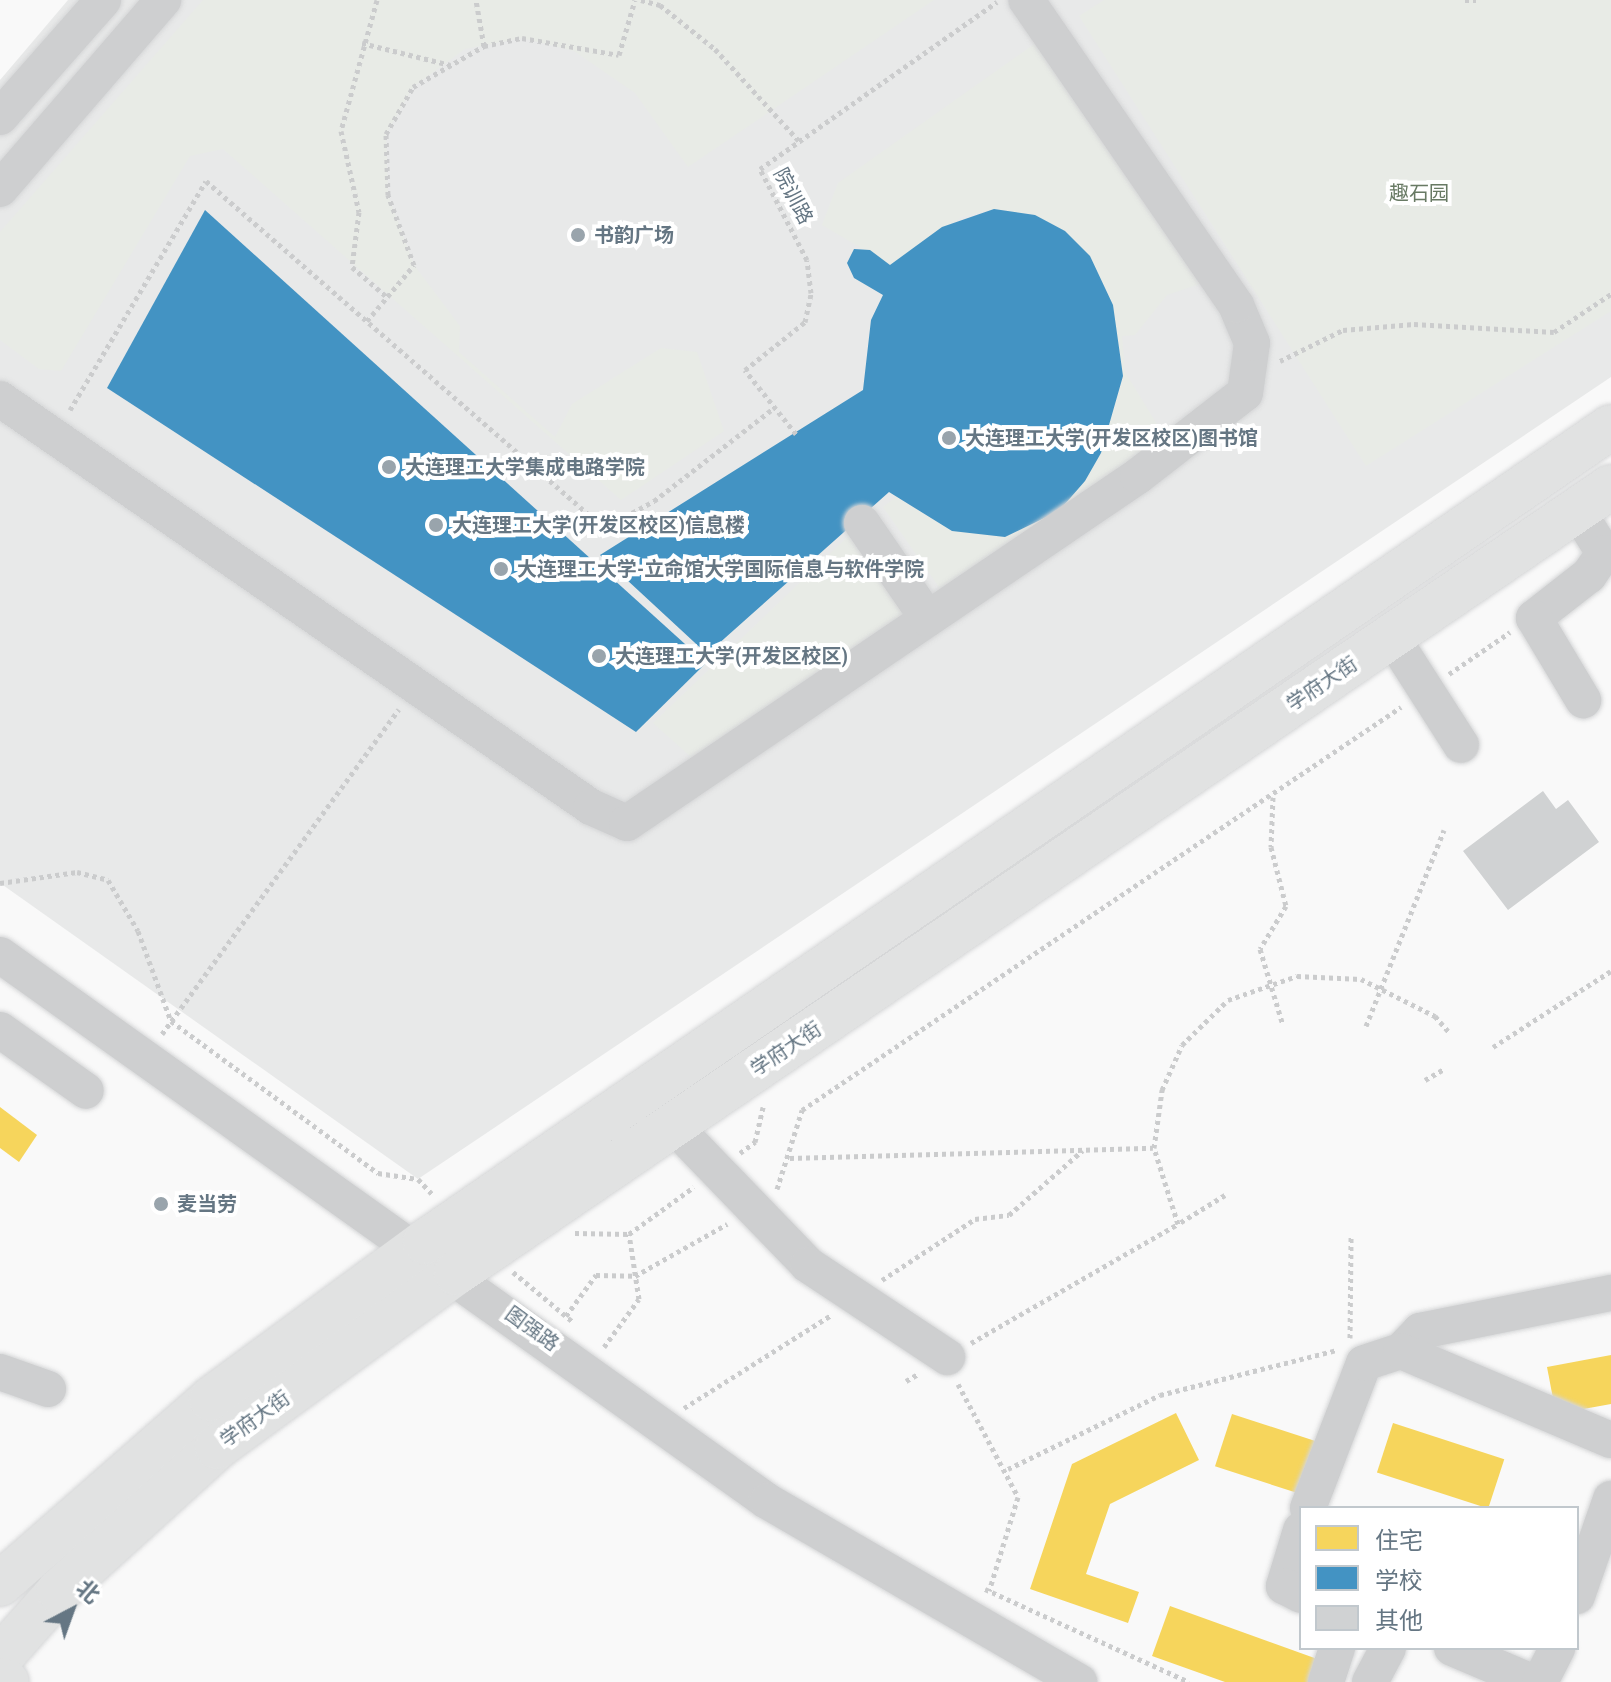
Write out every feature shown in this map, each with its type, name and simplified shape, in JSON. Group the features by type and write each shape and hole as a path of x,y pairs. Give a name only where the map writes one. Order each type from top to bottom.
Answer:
{"main road":[{"name":"学府大街","path":"0,1584 211,1399 410,1252 1611,427"},
{"name":"学府大街","path":"0,1658 59,1591 217,1447 472,1262 1594,498"},
{"path":"0,1680 7,1682"}],"street":[{"path":"0,117 103,0"},
{"path":"0,189 163,0"},
{"path":"0,399 611,821 627,823 1223,414 1249,382 1252,343 1236,305 1026,0"},
{"path":"1583,700 1534,618 1589,575 1604,553 1594,498"},
{"path":"862,523 928,619"},
{"path":"1392,637 1461,745"},
{"name":"图强路","path":"0,955 410,1252 472,1262 767,1501 1079,1682"},
{"path":"0,1030 86,1091"},
{"path":"673,1125 808,1265 947,1357"},
{"path":"1309,1506 1364,1363 1401,1351 1420,1331 1611,1293"},
{"path":"1401,1351 1611,1440"},
{"path":"0,1372 48,1389"},
{"path":"1579,1590 1611,1499"},
{"path":"1299,1537 1284,1586 1299,1594"},
{"path":"1326,1682 1336,1650"},
{"path":"1370,1682 1387,1650"},
{"path":"1457,1650 1532,1682"},
{"path":"1540,1682 1556,1650"}],"path":[{"path":"377,0 362,43 341,131 359,212 352,267 387,297"},
{"path":"476,0 484,46"},
{"path":"367,321 414,265 388,195 386,134 413,87 484,46 522,38 619,55 638,0 660,5 715,49 799,141"},
{"name":"院训路","path":"796,434 745,370 805,322 811,293 807,260 760,169 1000,0"},
{"path":"1465,0 1476,0"},
{"path":"362,43 450,65"},
{"path":"54,436 206,181 604,528 654,501 774,408"},
{"path":"1249,382 1307,342 1343,330 1414,324 1554,332 1611,294"},
{"path":"143,1059 415,686"},
{"path":"566,1316 596,1275 635,1276 752,1207 784,1183 802,1110 1273,796 1411,700"},
{"path":"1273,796 1271,847 1286,906 1260,949 1283,1025"},
{"path":"1366,1026 1444,830"},
{"path":"0,883 77,872 108,880 138,931 171,1021 378,1173 418,1179 457,1220"},
{"path":"1493,1047 1611,971"},
{"path":"1178,1224 1154,1148 1162,1090 1182,1045 1228,1000 1270,985 1309,976 1361,979 1435,1016 1450,1033"},
{"path":"1425,1080 1444,1069"},
{"path":"790,1158 1154,1148"},
{"path":"906,1381 1225,1195"},
{"path":"604,1347 639,1299 629,1234"},
{"path":"1008,1469 1160,1395 1349,1347 1351,1235"},
{"path":"472,1262 566,1316 585,1332"},
{"path":"595,1340 615,1356"},
{"path":"947,1357 1008,1469 1018,1497 989,1591"},
{"path":"669,1401 686,1415"},
{"path":"976,1584 1189,1682"}],"shaded area":[{"name":"大连理工大学(开发区校区)","path":"68,0 1611,0 1611,377 418,1179 0,883 0,80"}],"green space":[{"path":"203,0 934,0 688,167 635,93 574,51 522,38 465,49 413,87 386,134 388,195 414,265 460,326 459,352 555,437 572,404 661,348 697,352 724,431 621,500 223,149 190,156 61,371 39,369 0,340 0,232"},
{"name":"趣石园","path":"1104,0 1611,0 1611,311 1366,466 1079,16"},
{"path":"1047,35 1206,282 1167,295 1135,335 1122,336 1125,372 1171,447 955,589 939,587 883,507 896,497 952,531 1005,537 1059,511 1101,453 1123,377 1113,305 1090,256 1035,215 994,209 962,217 890,265 822,225 838,183"},
{"path":"862,523 914,608 701,766 653,723"}],"building: 住宅":[{"path":"0,1107 37,1135 19,1162 0,1148"},
{"path":"1611,1355 1611,1404 1556,1414 1547,1367"},
{"path":"1176,1413 1199,1460 1110,1504 1086,1574 1139,1592 1128,1623 1030,1589 1072,1464"},
{"path":"1232,1414 1321,1443 1304,1495 1215,1466"},
{"path":"1393,1423 1504,1459 1489,1506 1480,1506 1377,1472"},
{"path":"1170,1606 1320,1660 1312,1682 1225,1682 1152,1656"}],"building: 学校":[{"name":"大连理工大学(开发区校区)图书馆","path":"994,209 1035,215 1065,231 1090,256 1113,305 1123,376 1101,453 1085,481 1059,511 1005,537 952,531 889,492 707,654 600,555 863,390 871,320 883,295 854,278 847,263 854,249 870,250 890,265 942,227"},
{"name":"大连理工大学(开发区校区)信息楼","path":"205,210 706,663 636,732 107,388"}],"building: 其他":[{"path":"1543,791 1556,809 1568,800 1599,842 1508,910 1463,851"}],"place":[{"name":"书韵广场","path":"578,235"},
{"name":"大连理工大学(开发区校区)图书馆","path":"949,438"},
{"name":"大连理工大学集成电路学院","path":"389,467"},
{"name":"大连理工大学(开发区校区)信息楼","path":"436,525"},
{"name":"大连理工大学-立命馆大学国际信息与软件学院","path":"501,569"},
{"name":"大连理工大学(开发区校区)","path":"599,656"},
{"name":"麦当劳","path":"161,1204"}]}
